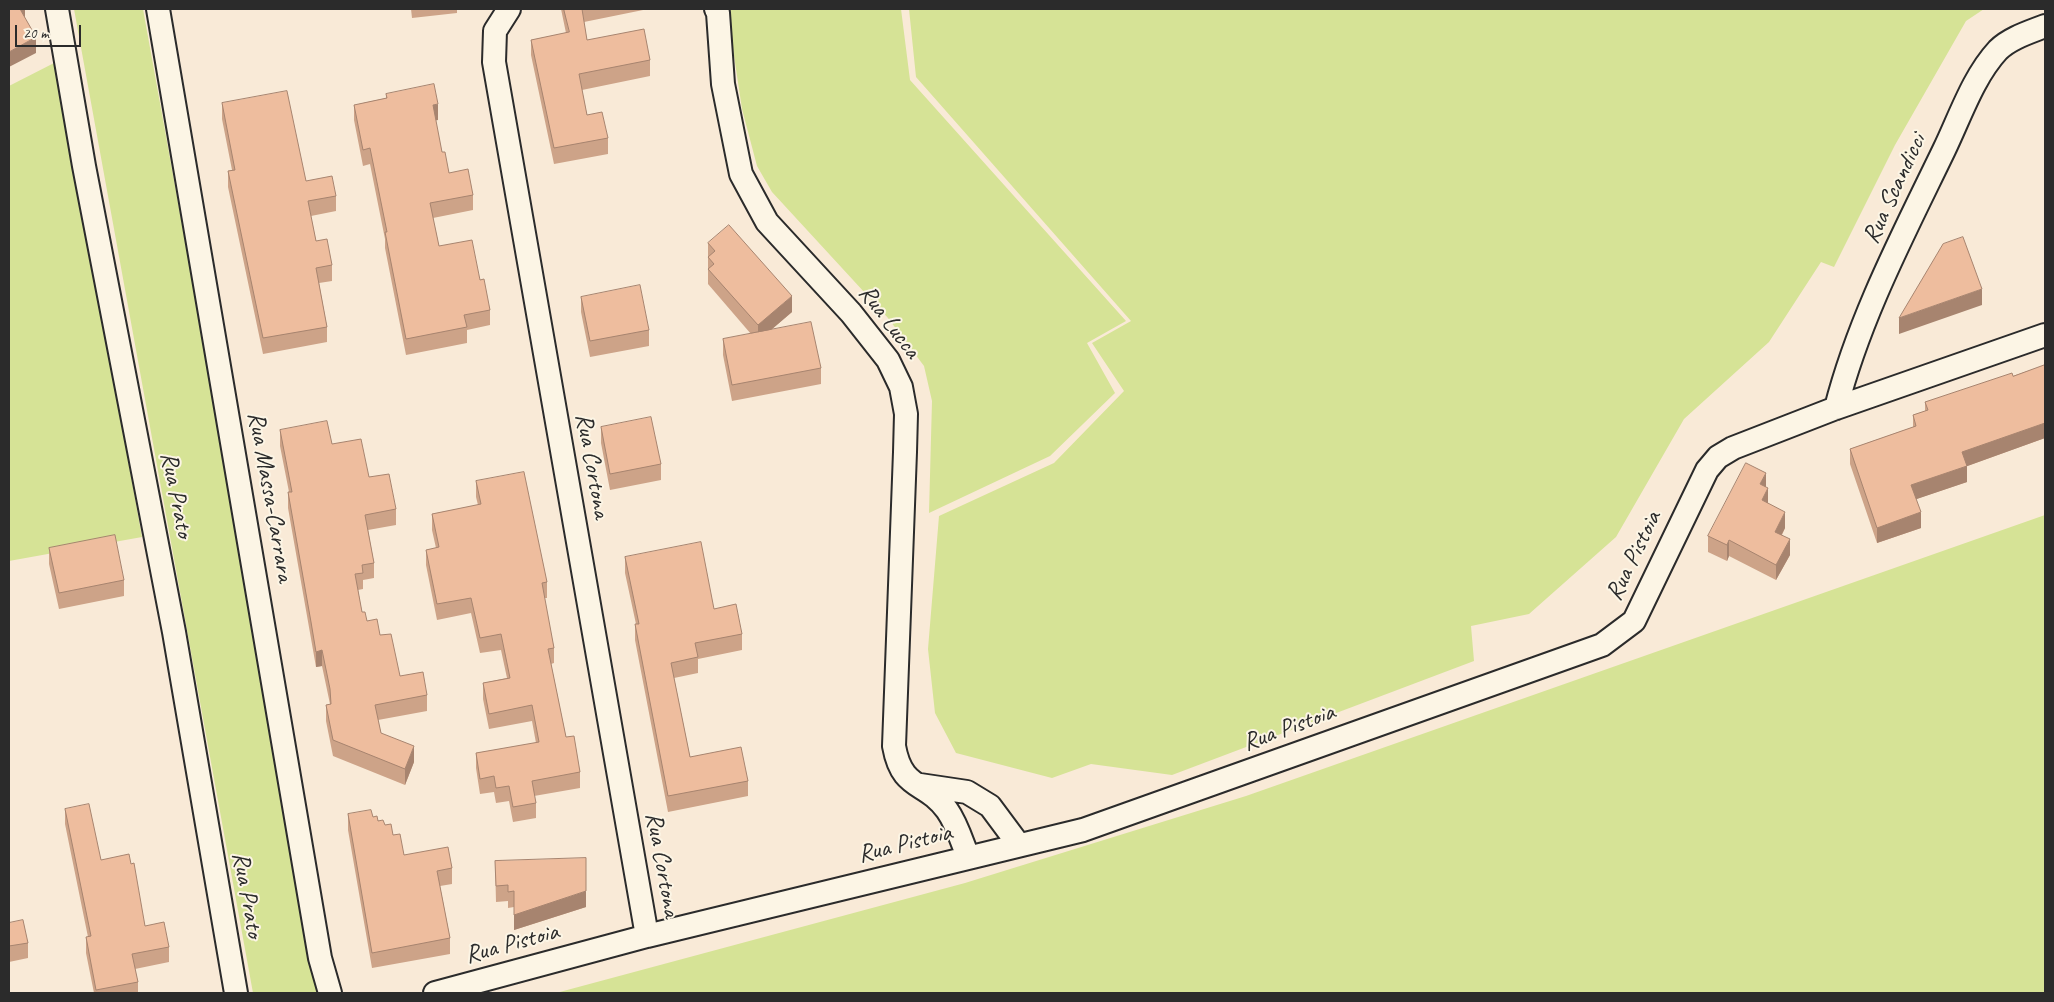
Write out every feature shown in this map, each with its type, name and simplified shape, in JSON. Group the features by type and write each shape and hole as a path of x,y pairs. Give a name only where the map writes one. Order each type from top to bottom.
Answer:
{"street":[{"name":"Rua Prato","path":"57,9 84,166 174,632 236,993"},
{"name":"Rua Massa-Carrara","path":"158,9 320,958 330,993"},
{"name":"Rua Cortona","path":"509,9 495,31 494,62 647,936"},
{"name":"Rua Lucca","path":"716,9 718,13 723,84 741,174 767,222 851,314 888,360 901,388 906,414 894,734 900,770 916,785 938,800 947,810 954,821 968,857"},
{"name":"Rua Scandicci","path":"1836,408 1844,375 1894,254 1979,76 1999,50 2023,35 2045,26"},
{"name":"Rua Pistoia","path":"435,993 647,936 1083,830 1602,645 1634,621 1707,470 1718,457 1733,448 1836,408 2045,334"},
{"path":"916,785 967,792 990,806 1019,845"}],"green space":[{"path":"74,9 143,9 321,993 253,993"},
{"path":"727,9 901,9 910,80 1126,321 1087,343 1115,393 1050,456 929,513 932,401 924,366 888,318 772,192 757,166 742,109"},
{"path":"909,9 1984,9 1966,21 1895,145 1834,267 1821,262 1769,342 1684,419 1616,537 1529,614 1471,626 1474,661 1172,775 1091,764 1052,778 956,753 935,713 928,649 939,516 1054,463 1124,391 1092,343 1131,321 916,77"},
{"path":"56,62 142,537 9,561 9,86"},
{"path":"2045,515 2045,993 556,993 965,883 1246,796"}],"building":[{"path":"9,9 20,9 36,37 9,52"},
{"path":"564,9 582,9 587,40 644,29 650,60 579,74 587,115 602,112 608,138 554,148 531,40 569,32"},
{"path":"434,84 438,104 433,105 442,152 445,152 449,173 468,169 473,195 430,203 439,246 472,240 480,280 484,279 490,310 464,315 467,327 406,339 370,148 363,150 354,105 387,98 386,94"},
{"path":"287,91 306,181 332,176 336,196 308,201 316,241 327,239 332,265 316,268 327,327 263,338 228,171 235,170 222,103"},
{"path":"729,225 792,296 758,325 708,269 714,264 708,257 715,251 708,243"},
{"path":"1963,237 1982,289 1899,318 1943,244"},
{"path":"640,285 649,330 590,341 581,297"},
{"path":"811,322 821,368 732,385 723,339"},
{"path":"2045,365 2045,423 1962,452 1967,466 1911,485 1921,512 1877,528 1850,449 1916,426 1913,415 1928,410 1925,402 2012,373 2013,376"},
{"path":"651,417 661,464 610,474 601,427"},
{"path":"327,421 332,444 361,439 369,477 389,474 396,509 365,515 374,563 362,565 363,573 355,574 362,612 365,612 367,621 377,619 380,635 391,634 400,676 423,672 427,695 375,705 381,733 414,746 405,769 333,740 326,705 331,704 330,689 322,650 316,652 288,492 292,492 280,430"},
{"path":"1746,463 1766,473 1760,484 1768,488 1762,500 1785,512 1775,532 1790,539 1776,565 1729,540 1727,545 1708,536"},
{"path":"524,472 547,582 542,583 554,648 548,649 566,737 574,736 580,772 532,781 536,803 513,807 509,786 496,788 494,776 480,779 476,753 539,742 532,705 489,714 483,683 510,678 501,634 480,638 471,598 437,604 426,550 439,547 432,514 481,504 476,481"},
{"path":"115,535 124,580 59,593 49,548"},
{"path":"701,542 714,609 736,604 742,634 695,643 698,657 671,663 690,757 741,747 748,781 668,796 635,624 639,624 625,557"},
{"path":"89,804 101,860 129,854 131,864 134,863 145,926 164,922 169,947 132,954 138,982 96,990 86,937 91,936 65,809"},
{"path":"371,810 373,817 377,816 378,821 383,820 385,825 391,824 393,835 400,834 404,855 448,847 452,868 437,871 450,938 372,953 348,814"},
{"path":"586,858 586,891 514,915 514,891 508,892 508,885 496,886 495,861"},
{"path":"23,920 28,943 9,946 9,923"}]}
